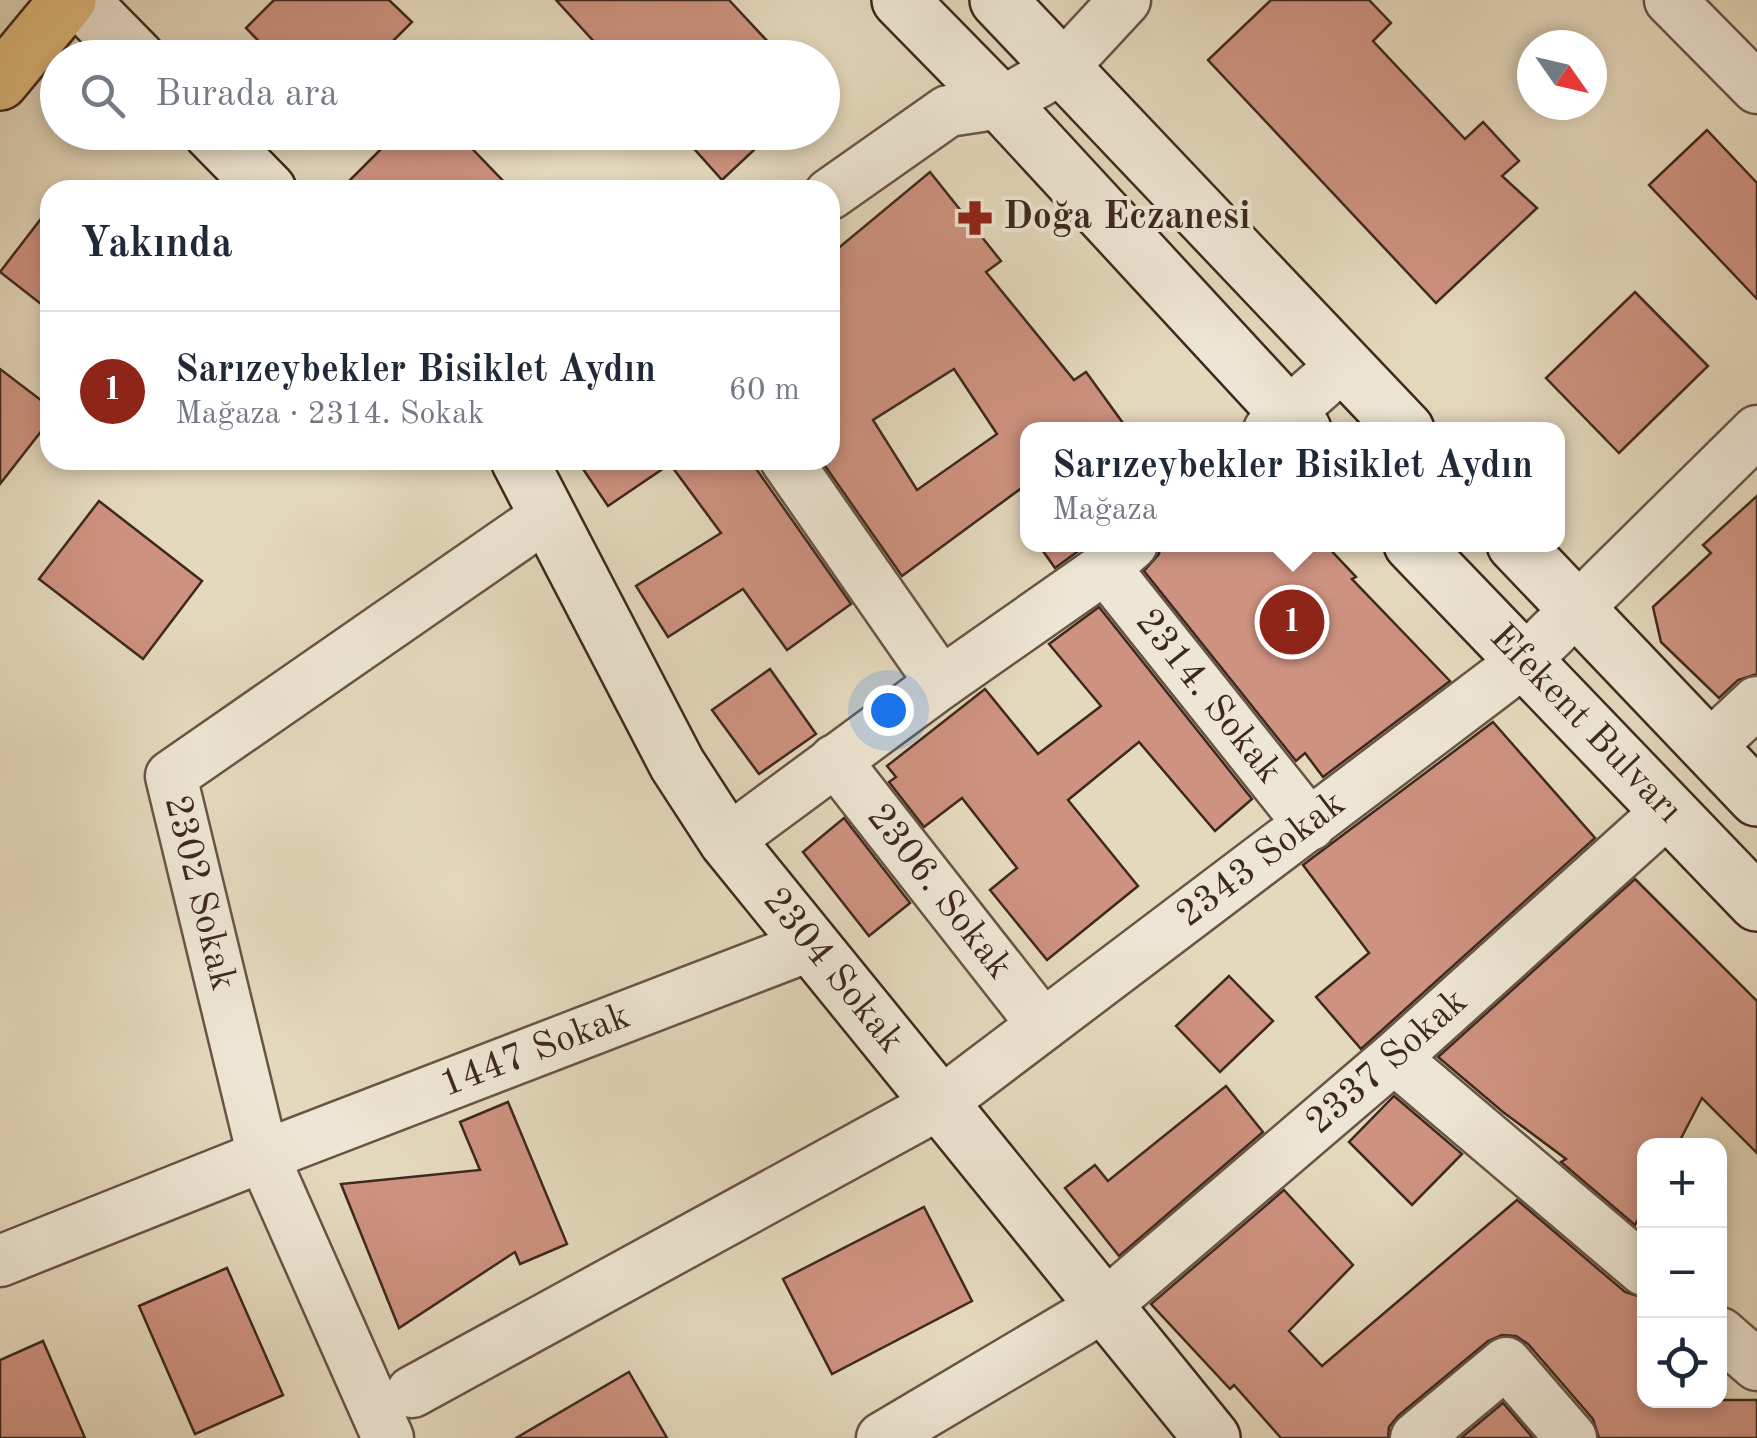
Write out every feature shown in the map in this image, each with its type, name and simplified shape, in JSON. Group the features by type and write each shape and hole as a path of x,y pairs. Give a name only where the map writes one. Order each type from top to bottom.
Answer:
{"main road":[{"path":"0,82 68,0"}],"street":[{"path":"80,0 119,40"},
{"path":"900,0 1001,102 1285,422"},
{"path":"998,0 1398,422"},
{"path":"840,187 948,111 1001,102 1061,68 1125,0"},
{"path":"1670,0 1757,88"},
{"path":"229,150 258,180"},
{"path":"1289,422 1344,364"},
{"name":"2343 Sokak","path":"412,1392 940,1104 1523,662 1757,431"},
{"name":"2304 Sokak","path":"525,470 677,764 727,840 809,946 1212,1438"},
{"path":"793,470 941,683"},
{"name":"2302 Sokak","path":"388,1438 263,1156 171,776 549,514"},
{"name":"Efekent Bulvarı","path":"1420,552 1757,903"},
{"name":"Efekent Bulvarı","path":"1523,552 1757,798"},
{"path":"727,840 1118,556"},
{"name":"2314. Sokak","path":"1118,556 1310,825"},
{"path":"1708,748 1757,702"},
{"name":"2306. Sokak","path":"836,760 1042,1025"},
{"name":"2337 Sokak","path":"882,1438 1103,1306 1394,1058 1668,810"},
{"name":"1447 Sokak","path":"0,1261 809,946"},
{"path":"1394,1058 1637,1264"},
{"path":"1727,1339 1757,1365"},
{"path":"1416,1438 1506,1363 1571,1438"}],"building":[{"path":"274,0 389,0 412,22 394,40 258,40 246,28"},
{"path":"556,0 729,0 766,40 593,40"},
{"path":"1271,0 1369,0 1391,23 1373,41 1465,139 1483,122 1519,161 1502,176 1537,208 1436,303 1208,60"},
{"path":"1707,130 1757,183 1757,299 1649,185"},
{"path":"380,150 473,150 502,180 350,180"},
{"path":"695,150 754,150 722,180"},
{"path":"930,172 1001,261 986,272 1074,380 1086,372 1122,422 1020,422 1020,489 902,576 828,470 840,470 840,247","holes":["954,369 997,434 917,490 873,420"]},
{"path":"40,220 40,303 0,272"},
{"path":"1635,292 1708,366 1619,453 1546,378"},
{"path":"0,369 40,399 40,433 0,484"},
{"path":"584,470 661,470 608,506"},
{"path":"674,470 757,470 851,604 787,650 743,589 668,637 636,586 721,533"},
{"path":"1757,496 1757,674 1738,680 1719,698 1661,642 1653,607 1711,553 1703,545"},
{"path":"99,501 202,581 143,659 39,579"},
{"path":"1044,552 1077,552 1055,568"},
{"path":"1333,552 1356,577 1352,579 1450,681 1323,777 1305,753 1296,761 1144,571 1159,554"},
{"path":"1099,607 1252,799 1215,831 1139,742 1068,800 1138,886 1047,960 990,890 1017,868 962,798 924,827 889,782 896,777 887,766 985,689 1038,754 1101,706 1049,644"},
{"path":"770,669 816,734 759,774 712,710"},
{"path":"1493,722 1595,838 1361,1049 1316,997 1369,953 1303,865"},
{"path":"844,818 910,903 869,936 803,852"},
{"path":"1635,879 1757,1001 1757,1153 1702,1098 1681,1138 1637,1138 1635,1225 1561,1162 1566,1159 1438,1057"},
{"path":"1229,976 1273,1021 1220,1072 1176,1026"},
{"path":"1226,1086 1263,1132 1119,1256 1065,1188 1095,1165 1108,1181"},
{"path":"1394,1096 1462,1154 1412,1205 1349,1142"},
{"path":"508,1102 567,1244 520,1264 515,1252 399,1328 341,1184 480,1170 460,1122"},
{"path":"1284,1190 1353,1265 1289,1331 1322,1366 1517,1200 1625,1292 1637,1296 1637,1408 1727,1408 1727,1400 1757,1400 1757,1438 1599,1438 1593,1419 1528,1344 1516,1336 1502,1335 1488,1341 1398,1416 1389,1427 1388,1438 1281,1438 1234,1385 1230,1389 1151,1304"},
{"path":"924,1207 972,1301 832,1374 783,1279"},
{"path":"227,1268 283,1395 195,1434 139,1306"},
{"path":"43,1341 85,1438 0,1438 0,1360"},
{"path":"629,1372 667,1438 516,1438"},
{"path":"1503,1403 1533,1438 1461,1438"}],"place":[{"name":"Doğa Eczanesi","path":"975,218"},
{"name":"Sarızeybekler Bisiklet Aydın","path":"1292,622"}]}
